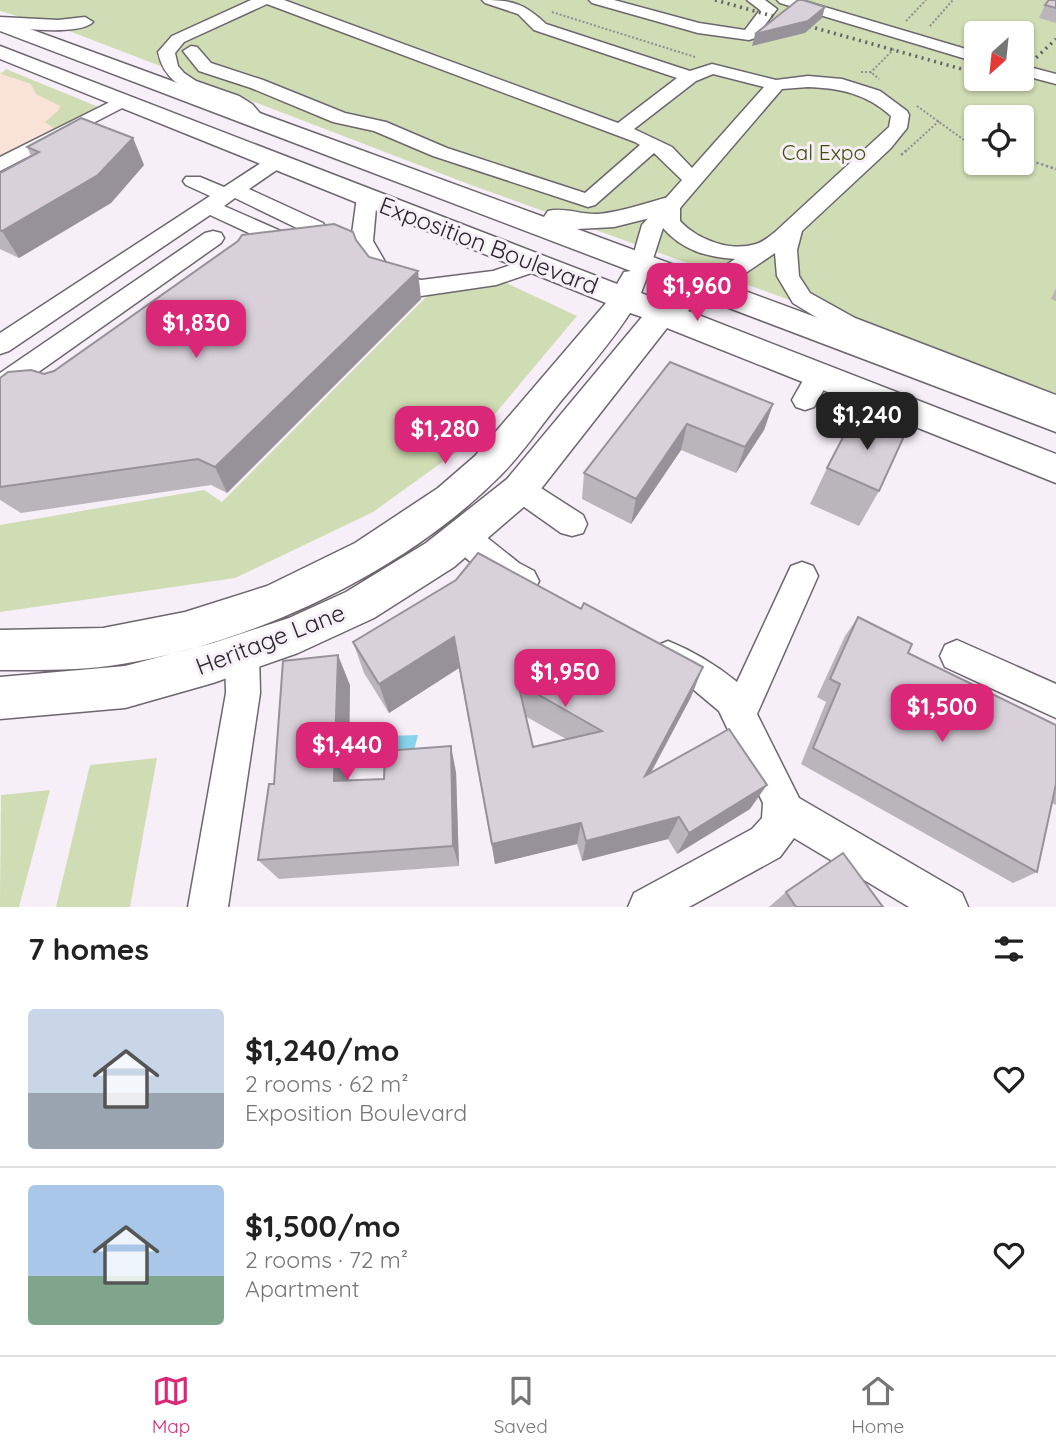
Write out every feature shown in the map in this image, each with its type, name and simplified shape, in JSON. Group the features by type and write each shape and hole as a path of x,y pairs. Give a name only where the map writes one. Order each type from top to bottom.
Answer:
{"main road":[{"name":"Exposition Boulevard","path":"0,23 1056,419"},
{"name":"Exposition Boulevard","path":"0,52 662,313 812,387 1056,469"},
{"path":"453,192 512,201 562,219 587,224 612,222 633,213 669,205"},
{"name":"Heritage Lane","path":"0,650 84,648 135,642 181,631 284,596 363,557 451,499 489,464 602,330 625,298 642,263"},
{"name":"Heritage Lane","path":"1,700 125,687 298,634 360,605 410,575 464,537 520,489 662,313 708,288"}],"lane":[{"path":"195,37 263,0"},
{"path":"270,0 647,141 665,151 692,179"},
{"path":"491,0 523,11 540,27 690,77"},
{"path":"597,0 698,28 749,35 769,9 755,0"},
{"path":"652,0 678,7 661,18"},
{"path":"785,0 964,53"},
{"path":"179,16 195,37 205,67 257,84 340,118 379,126 440,152 588,201 647,141"},
{"path":"0,23 58,25 85,22"},
{"path":"226,36 178,39 166,52 167,65 174,76 248,106 255,118"},
{"path":"621,130 690,77 712,69 776,85 799,80 856,81 890,104 900,115 898,128 792,228 708,288"},
{"path":"1034,73 1056,79"},
{"path":"642,263 653,225 776,85"},
{"path":"0,165 124,100"},
{"path":"0,345 277,161"},
{"path":"193,181 223,198 292,246 362,241"},
{"path":"367,197 362,241 383,277 421,288 496,278 538,263"},
{"path":"223,198 315,229 307,245"},
{"path":"669,205 668,222 680,236 727,254 763,251"},
{"path":"792,228 786,250 788,276 802,298 846,324 964,367 1056,405"},
{"path":"4,383 213,237"},
{"path":"89,287 143,314"},
{"path":"520,489 572,524"},
{"path":"464,537 508,573 555,598"},
{"path":"737,710 747,699 802,576"},
{"path":"636,641 706,678 731,699 782,802 780,825 766,842 648,907"},
{"path":"208,907 243,693 242,653"},
{"path":"957,656 1056,701"},
{"path":"781,809 948,907"}],"path":[{"path":"903,24 926,0"},
{"path":"926,30 953,0"},
{"path":"553,12 697,58"},
{"path":"856,81 871,72 889,54"},
{"path":"871,72 882,80"},
{"path":"856,81 871,72"},
{"path":"916,105 964,140"},
{"path":"1034,162 1056,169"}],"shaded area":[{"path":"0,72 107,116 0,174"}],"green space":[{"name":"Cal Expo","path":"0,0 1056,0 1056,396 471,185 69,31 0,11"},
{"path":"6,69 101,108 57,131 45,122 60,106 36,94 31,84 1,74"},
{"path":"496,278 577,316 473,440 373,512 235,578 0,612 0,525 204,490 222,502 430,293"},
{"path":"157,758 130,907 56,907 90,765"},
{"path":"50,790 19,907 0,907 1,795"}],"water":[{"path":"418,735 413,754 383,761 377,747 388,736"}],"building":[{"path":"798,0 825,7 808,21 755,34"},
{"path":"1049,0 1056,0 1056,8 1045,5"},
{"path":"81,118 133,138 98,175 0,230 0,173 39,152 27,147"},
{"path":"334,224 353,232 369,257 418,271 215,467 198,459 0,487 0,378 8,372 31,370 44,374 54,371 238,241 242,235"},
{"path":"670,362 773,404 745,447 687,424 636,499 584,473"},
{"path":"855,414 905,434 879,491 827,468"},
{"path":"478,553 581,609 584,603 703,667 645,776 729,729 767,785 689,833 679,817 586,841 581,823 492,844 454,637 379,684 353,642 456,580","holes":["518,683 602,731 533,747"]},
{"path":"858,617 912,644 908,653 1056,725 1056,784 1037,872 813,748 840,684 830,679"},
{"path":"338,655 334,781 384,779 385,751 451,746 453,846 258,860 269,784 274,784 283,661"},
{"path":"843,853 883,907 796,907 786,892"}],"railway":[{"path":"715,0 964,70"},
{"path":"1034,60 1056,39"}]}
